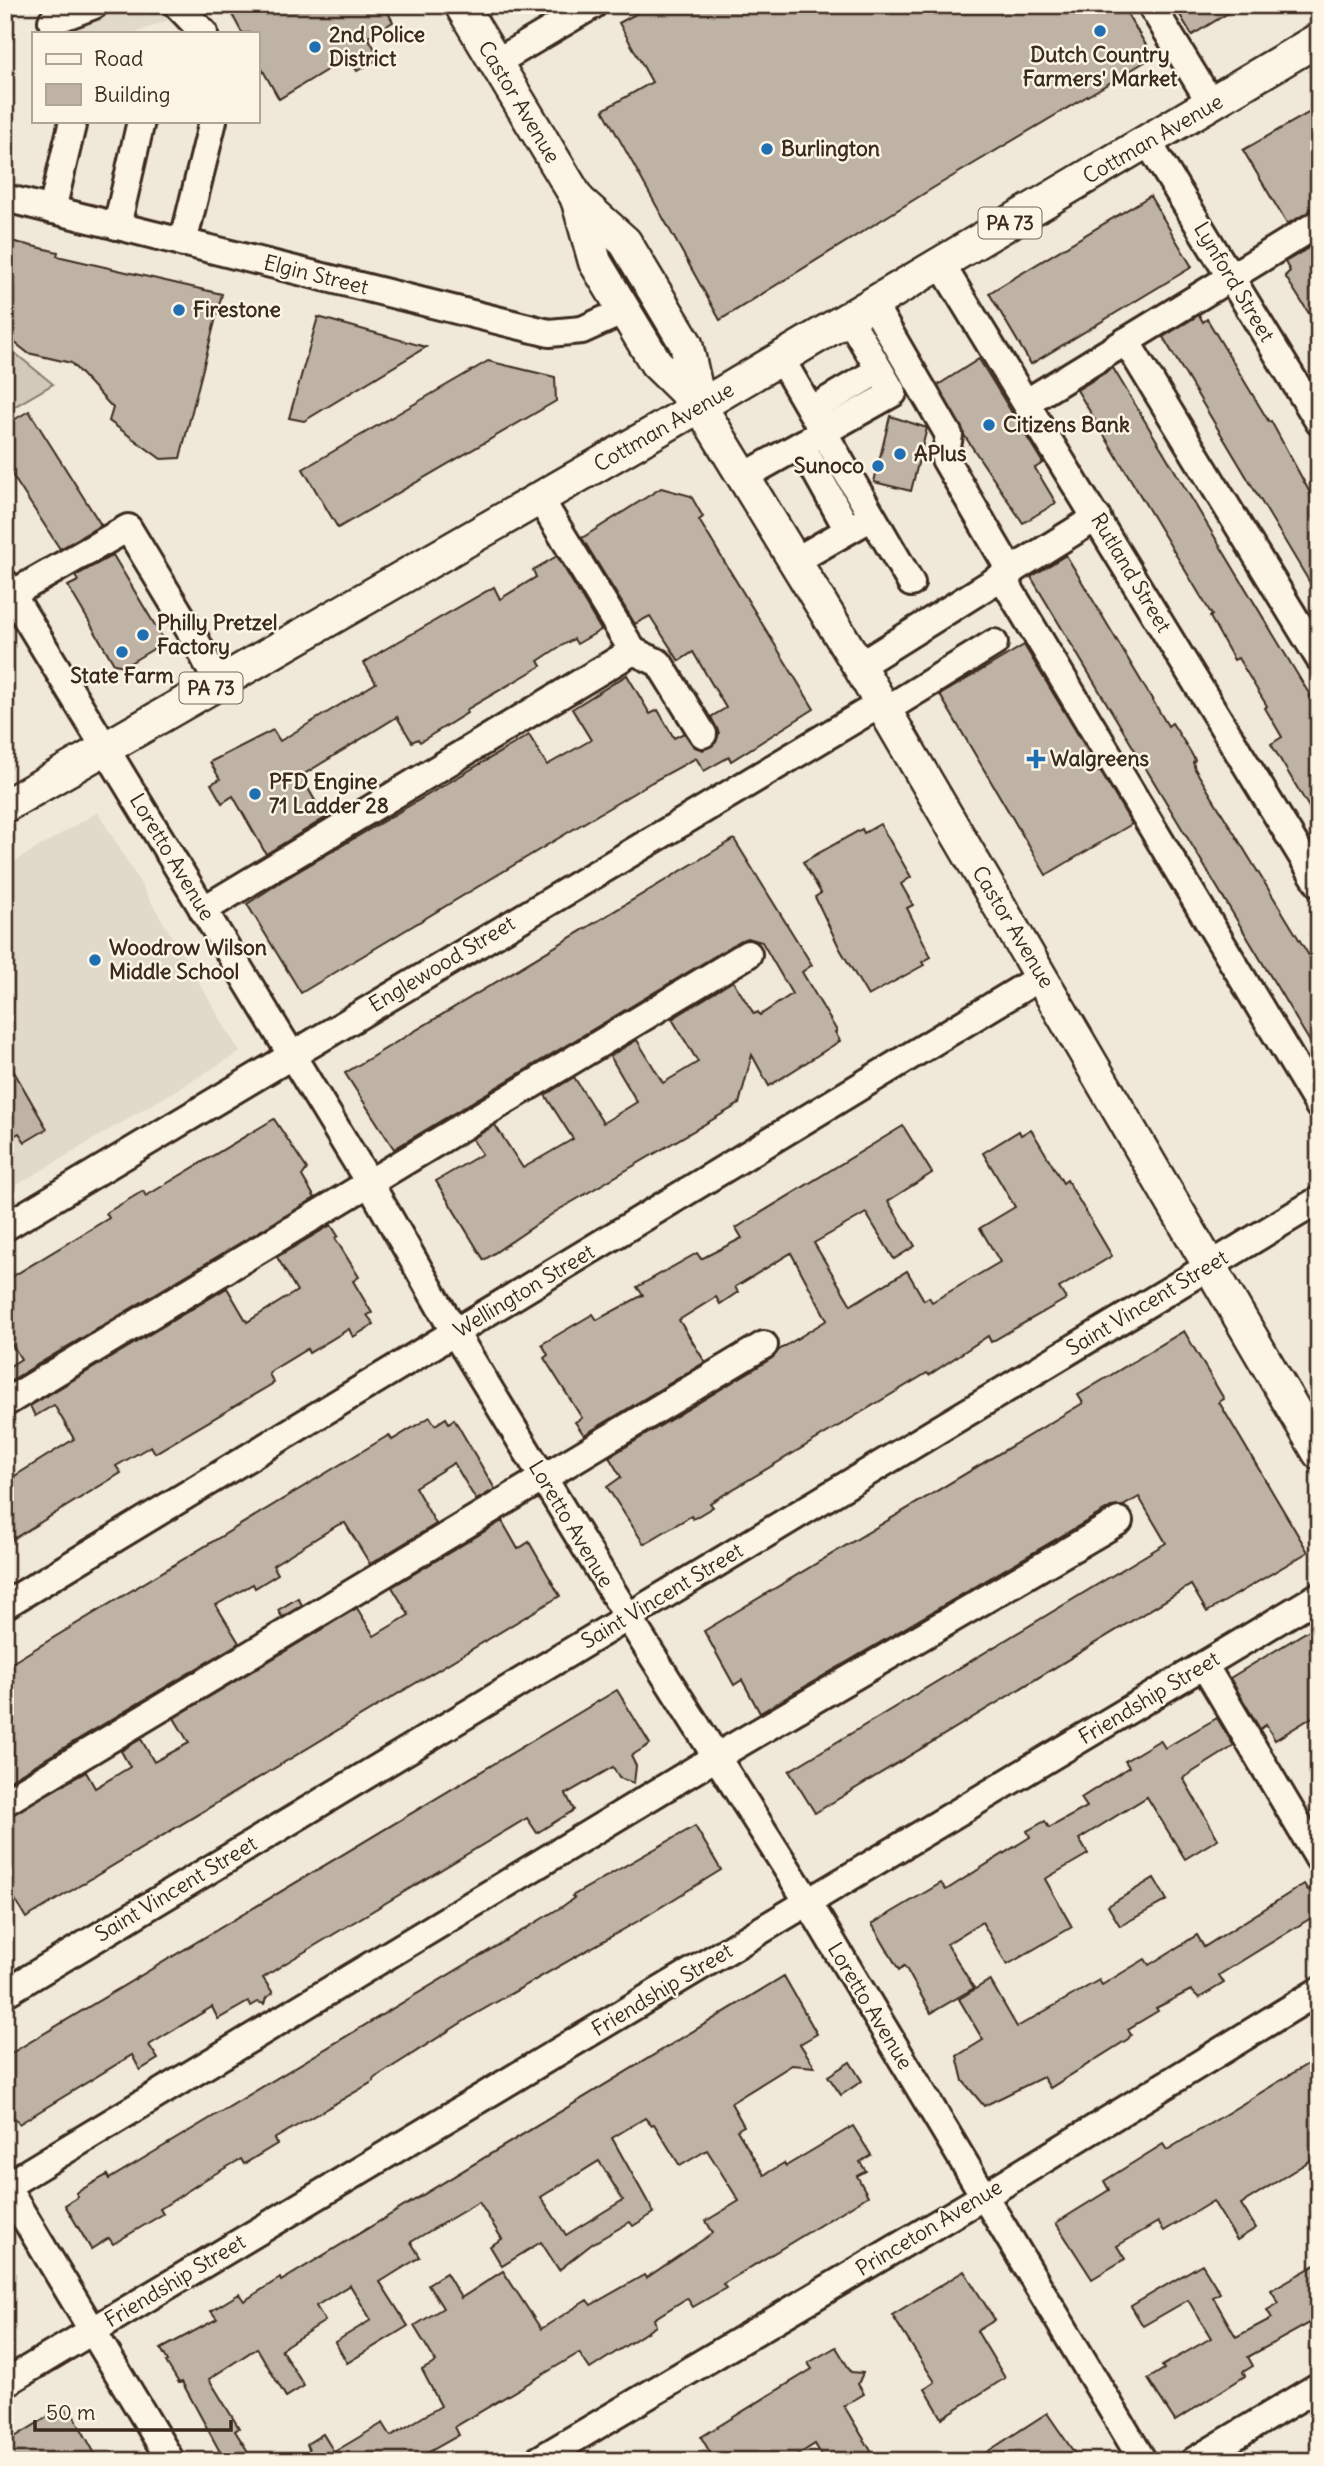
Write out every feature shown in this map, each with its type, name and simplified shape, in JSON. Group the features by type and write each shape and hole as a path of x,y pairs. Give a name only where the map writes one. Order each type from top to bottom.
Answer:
{"main road":[{"name":"Castor Avenue","path":"461,5 577,198 595,262 624,311 656,363 700,406 859,666 1319,1453"},
{"name":"Cottman Avenue","path":"5,806 781,359 1319,39"},
{"name":"Castor Avenue","path":"577,198 625,242 686,344 700,406"}],"street":[{"path":"51,20 94,5"},
{"path":"177,5 203,32"},
{"path":"495,63 593,5"},
{"path":"1150,5 1212,105"},
{"path":"52,210 73,122"},
{"path":"117,226 141,122"},
{"path":"183,243 213,122"},
{"name":"Lynford Street","path":"1148,142 1319,422"},
{"name":"Elgin Street","path":"5,198 549,333 582,330 624,311"},
{"path":"1027,402 1319,223"},
{"name":"Rutland Street","path":"941,264 1319,884"},
{"path":"743,477 812,429 893,393 879,370 861,311"},
{"path":"861,311 949,435 945,459 1013,570 1319,1106"},
{"path":"1126,341 1319,658"},
{"path":"781,359 812,429 848,530"},
{"path":"812,429 872,516 911,583"},
{"path":"540,499 634,651 659,663 703,734"},
{"path":"795,561 872,516"},
{"path":"859,666 1097,517"},
{"path":"8,588 128,528 195,639 218,684"},
{"name":"Loretto Avenue","path":"8,588 370,1184 455,1333 628,1616 808,1902 1143,2461"},
{"name":"Englewood Street","path":"5,1227 291,1054 995,643"},
{"path":"203,909 634,651"},
{"path":"5,1403 748,954"},
{"name":"Wellington Street","path":"5,1605 1042,976"},
{"name":"Saint Vincent Street","path":"5,1993 1319,1200"},
{"path":"5,1802 764,1345"},
{"path":"171,2461 5,2186 716,1757 1119,1521"},
{"name":"Friendship Street","path":"5,2383 1319,1596"},
{"path":"1204,1665 1319,1859"},
{"name":"Princeton Avenue","path":"537,2461 984,2196 1319,1991"},
{"path":"1194,2461 1319,2386"}],"shaded area":[{"path":"54,5 208,5 138,32 69,32"},
{"path":"5,345 53,384 5,412"},
{"name":"Woodrow Wilson Middle School","path":"98,812 240,1052 5,1192 5,867"}],"building":[{"name":"2nd Police District","path":"227,5 384,5 393,22 368,37 380,58 357,71 348,57 279,99 259,64 259,32 241,32"},
{"name":"Burlington","path":"652,5 824,5 829,14 843,5 1122,5 1153,57 933,188 720,320 603,110 652,82 619,23"},
{"path":"1174,5 1241,5 1192,35"},
{"path":"1319,107 1319,207 1287,224 1243,150"},
{"path":"1150,196 1192,267 1031,364 989,293"},
{"path":"11,241 58,252 57,256 222,294 180,458 161,459 109,421 113,408 71,363 28,353 5,335 5,266"},
{"path":"1319,242 1319,329 1285,276 1290,271 1285,262"},
{"path":"1199,315 1203,322 1207,319 1269,422 1271,421 1315,502 1312,503 1319,514 1319,598 1163,337"},
{"path":"318,317 426,347 304,421 289,418"},
{"name":"Citizens Bank","path":"979,359 1043,463 1035,468 1056,503 1023,523 964,435 938,385"},
{"path":"488,361 555,377 556,401 338,528 303,469"},
{"path":"1113,368 1311,697 1319,693 1319,824 1271,744 1282,737 1265,708 1267,706 1238,658 1234,660 1210,617 1212,615 1077,390"},
{"path":"29,411 101,525 60,549 5,464 5,425"},
{"name":"APlus","path":"890,416 927,428 911,491 874,482"},
{"path":"661,488 691,496 703,517 699,520 814,709 731,761 729,757 704,771 696,758 652,782 301,993 247,904 282,881 529,735 547,765 591,740 572,709 627,675 650,714 658,710 674,738 684,733 695,747 703,750 716,742 719,733 711,717 726,708 693,652 679,661 650,616 635,624 582,538"},
{"path":"113,555 165,642 125,666 114,664 68,586 78,581 75,576"},
{"path":"1066,555 1168,726 1172,723 1190,751 1195,760 1195,769 1319,972 1319,1057 1031,577"},
{"path":"557,556 601,630 577,644 574,639 556,649 538,661 541,666 466,710 467,713 420,742 418,739 412,742 397,717 301,776 325,818 266,854 233,796 222,803 211,784 220,779 210,762 273,730 280,741 376,683 364,663 494,587 500,599 536,577 533,570"},
{"name":"Walgreens","path":"1024,645 1132,824 1046,875 940,695"},
{"path":"880,824 911,877 901,884 913,905 907,908 931,957 922,962 924,965 868,996 840,949 815,897 821,893 803,862 862,829 864,833"},
{"path":"734,839 812,965 802,972 837,1031 835,1032 840,1041 769,1086 752,1055 739,1104 555,1212 484,1260 436,1181 482,1154 472,1139 495,1125 523,1168 573,1139 545,1095 574,1077 603,1123 637,1102 610,1056 637,1040 663,1083 698,1062 672,1019 733,981 754,1014 758,1012 760,1015 792,994 762,942 748,938 740,941 394,1149 345,1073"},
{"path":"5,1056 47,1129 25,1142 19,1133 5,1141"},
{"path":"274,1119 307,1169 302,1176 315,1198 5,1384 5,1369 21,1359 5,1333 5,1281 109,1218 106,1213 143,1191 146,1196"},
{"path":"903,1126 932,1173 888,1201 915,1246 894,1259 866,1213 814,1243 851,1305 907,1271 924,1300 929,1297 932,1302 1000,1262 980,1228 1015,1207 983,1153 1019,1131 1021,1135 1031,1129 1063,1183 1067,1180 1112,1256 1059,1288 1066,1299 991,1342 988,1336 929,1375 927,1373 710,1503 713,1507 693,1519 691,1516 644,1544 607,1487 621,1477 609,1457 772,1358 779,1350 827,1320 791,1253 735,1287 738,1292 720,1304 716,1297 679,1320 705,1362 584,1435 575,1422 582,1418 544,1358 548,1355 542,1344 593,1314 597,1320 643,1295 637,1287 697,1253 701,1259 742,1238 736,1228"},
{"path":"331,1225 338,1236 335,1238 359,1277 353,1281 372,1313 367,1315 374,1324 353,1337 349,1329 309,1353 307,1349 271,1371 269,1374 274,1383 155,1453 151,1446 116,1466 121,1473 5,1544 5,1482 74,1439 54,1405 35,1416 30,1406 227,1288 247,1322 297,1291 277,1257"},
{"path":"1184,1331 1224,1399 1219,1402 1308,1552 1207,1612 1191,1585 815,1813 789,1771 1166,1543 1139,1497 1123,1506 1111,1507 760,1713 742,1680 734,1685 704,1631 1083,1403 1078,1395"},
{"path":"430,1417 435,1425 446,1418 449,1423 454,1419 495,1489 476,1500 454,1463 415,1487 436,1524 370,1564 345,1523 338,1525 273,1565 278,1574 255,1588 253,1584 216,1605 239,1643 5,1783 5,1667 389,1435 392,1440"},
{"path":"502,1521 518,1549 529,1542 560,1596 26,1918 5,1883 5,1818 86,1772 95,1788 130,1767 121,1751 141,1739 154,1762 189,1743 174,1718 357,1608 374,1636 409,1615 392,1587"},
{"path":"298,1598 302,1605 282,1617 278,1610"},
{"path":"1319,1624 1319,1713 1275,1740 1266,1725 1260,1729 1230,1678"},
{"path":"617,1690 650,1744 631,1756 636,1766 634,1783 619,1778 613,1767 566,1794 574,1810 537,1833 527,1818 263,1978 273,1993 266,1998 264,2004 258,2002 251,2006 248,2002 218,2019 212,2007 149,2045 158,2059 140,2070 132,2055 19,2124 15,2118 5,2124 5,2057"},
{"path":"1217,1718 1234,1746 1183,1778 1218,1839 1185,1859 1147,1797 1079,1839 1088,1854 1045,1879 1072,1927 1007,1965 982,1922 947,1944 974,1988 931,2013 907,1970 904,1966 899,1970 872,1924 941,1883 946,1890 1030,1837 1027,1831 1045,1821 1049,1828 1087,1807 1081,1798 1129,1767 1125,1761 1160,1740 1165,1748"},
{"path":"695,1826 721,1870 640,1920 472,2016 373,2079 374,2081 274,2139 277,2144 244,2164 241,2159 206,2179 160,2209 163,2214 113,2244 109,2238 91,2249 65,2205 78,2197 76,2193 107,2175 109,2179 563,1906 574,1898 572,1896"},
{"path":"1154,1878 1167,1900 1120,1926 1108,1906"},
{"path":"1304,1884 1308,1890 1319,1884 1319,1913 1219,1975 1224,1983 1199,1998 1191,1990 1156,2008 1158,2011 1128,2029 1131,2035 1128,2039 1050,2088 1043,2077 984,2106 963,2081 957,2056 983,2040 959,1999 990,1980 1017,2027 1099,1980 1102,1985 1145,1959 1149,1965 1197,1935 1204,1947"},
{"path":"784,1976 817,2034 800,2044 815,2067 792,2065 731,2103 744,2126 737,2130 764,2175 784,2163 786,2166 853,2126 871,2155 860,2162 866,2171 857,2176 868,2196 723,2284 726,2288 693,2307 687,2298 654,2319 656,2326 590,2369 579,2353 455,2427 459,2435 413,2461 313,2461 307,2444 323,2434 334,2452 383,2423 391,2436 441,2406 422,2370 436,2362 414,2326 443,2308 428,2284 446,2273 461,2298 503,2271 541,2329 587,2300 591,2305 644,2275 646,2278 713,2233 706,2221 739,2201 707,2150 680,2166 654,2124 651,2125 645,2118 612,2138 654,2213 633,2226 630,2222 592,2244 559,2270 541,2242 502,2266 490,2246 502,2239 479,2202 411,2242 420,2257 380,2282 408,2326 347,2363 335,2342 371,2320 350,2285 316,2306 325,2321 281,2349 304,2386 286,2397 257,2348 209,2379 239,2428 235,2431 254,2461 225,2461 182,2382 179,2383 166,2362 168,2361 161,2349 217,2319 211,2311 239,2294 244,2301 280,2278 281,2281","holes":["599,2161 623,2200 566,2235 541,2197"]},
{"path":"1319,2057 1319,2155 1241,2204 1256,2228 1237,2240 1213,2201 1164,2231 1158,2222 1117,2246 1125,2259 1092,2279 1056,2223 1109,2190 1104,2181 1163,2144 1167,2150"},
{"path":"850,2062 862,2081 841,2095 828,2076"},
{"path":"1319,2263 1319,2318 1248,2357 1253,2366 1243,2372 1245,2376 1175,2421 1148,2379 1164,2369 1162,2366 1211,2338 1188,2300 1143,2326 1131,2306 1202,2264 1220,2293 1213,2297 1236,2337 1272,2318 1267,2310 1279,2303 1271,2290"},
{"path":"964,2271 995,2320 977,2331 1005,2378 942,2418 925,2389 935,2382 892,2315"},
{"path":"836,2347 851,2372 863,2373 858,2384 864,2394 844,2406 877,2461 825,2461 815,2444 788,2461 715,2461 701,2437 812,2369 808,2363"},
{"path":"64,2407 69,2416 73,2414 99,2461 5,2461 5,2443"},
{"path":"1047,2413 1080,2461 973,2461"}],"place":[{"name":"Dutch Country Farmers' Market","path":"1100,31"},
{"name":"2nd Police District","path":"315,47"},
{"name":"Burlington","path":"767,149"},
{"name":"Firestone","path":"179,310"},
{"name":"Citizens Bank","path":"989,425"},
{"name":"APlus","path":"900,454"},
{"name":"Sunoco","path":"878,466"},
{"name":"Philly Pretzel Factory","path":"143,635"},
{"name":"State Farm","path":"122,652"},
{"name":"Walgreens","path":"1036,759"},
{"name":"PFD Engine 71 Ladder 28","path":"255,794"},
{"name":"Woodrow Wilson Middle School","path":"95,960"}]}
